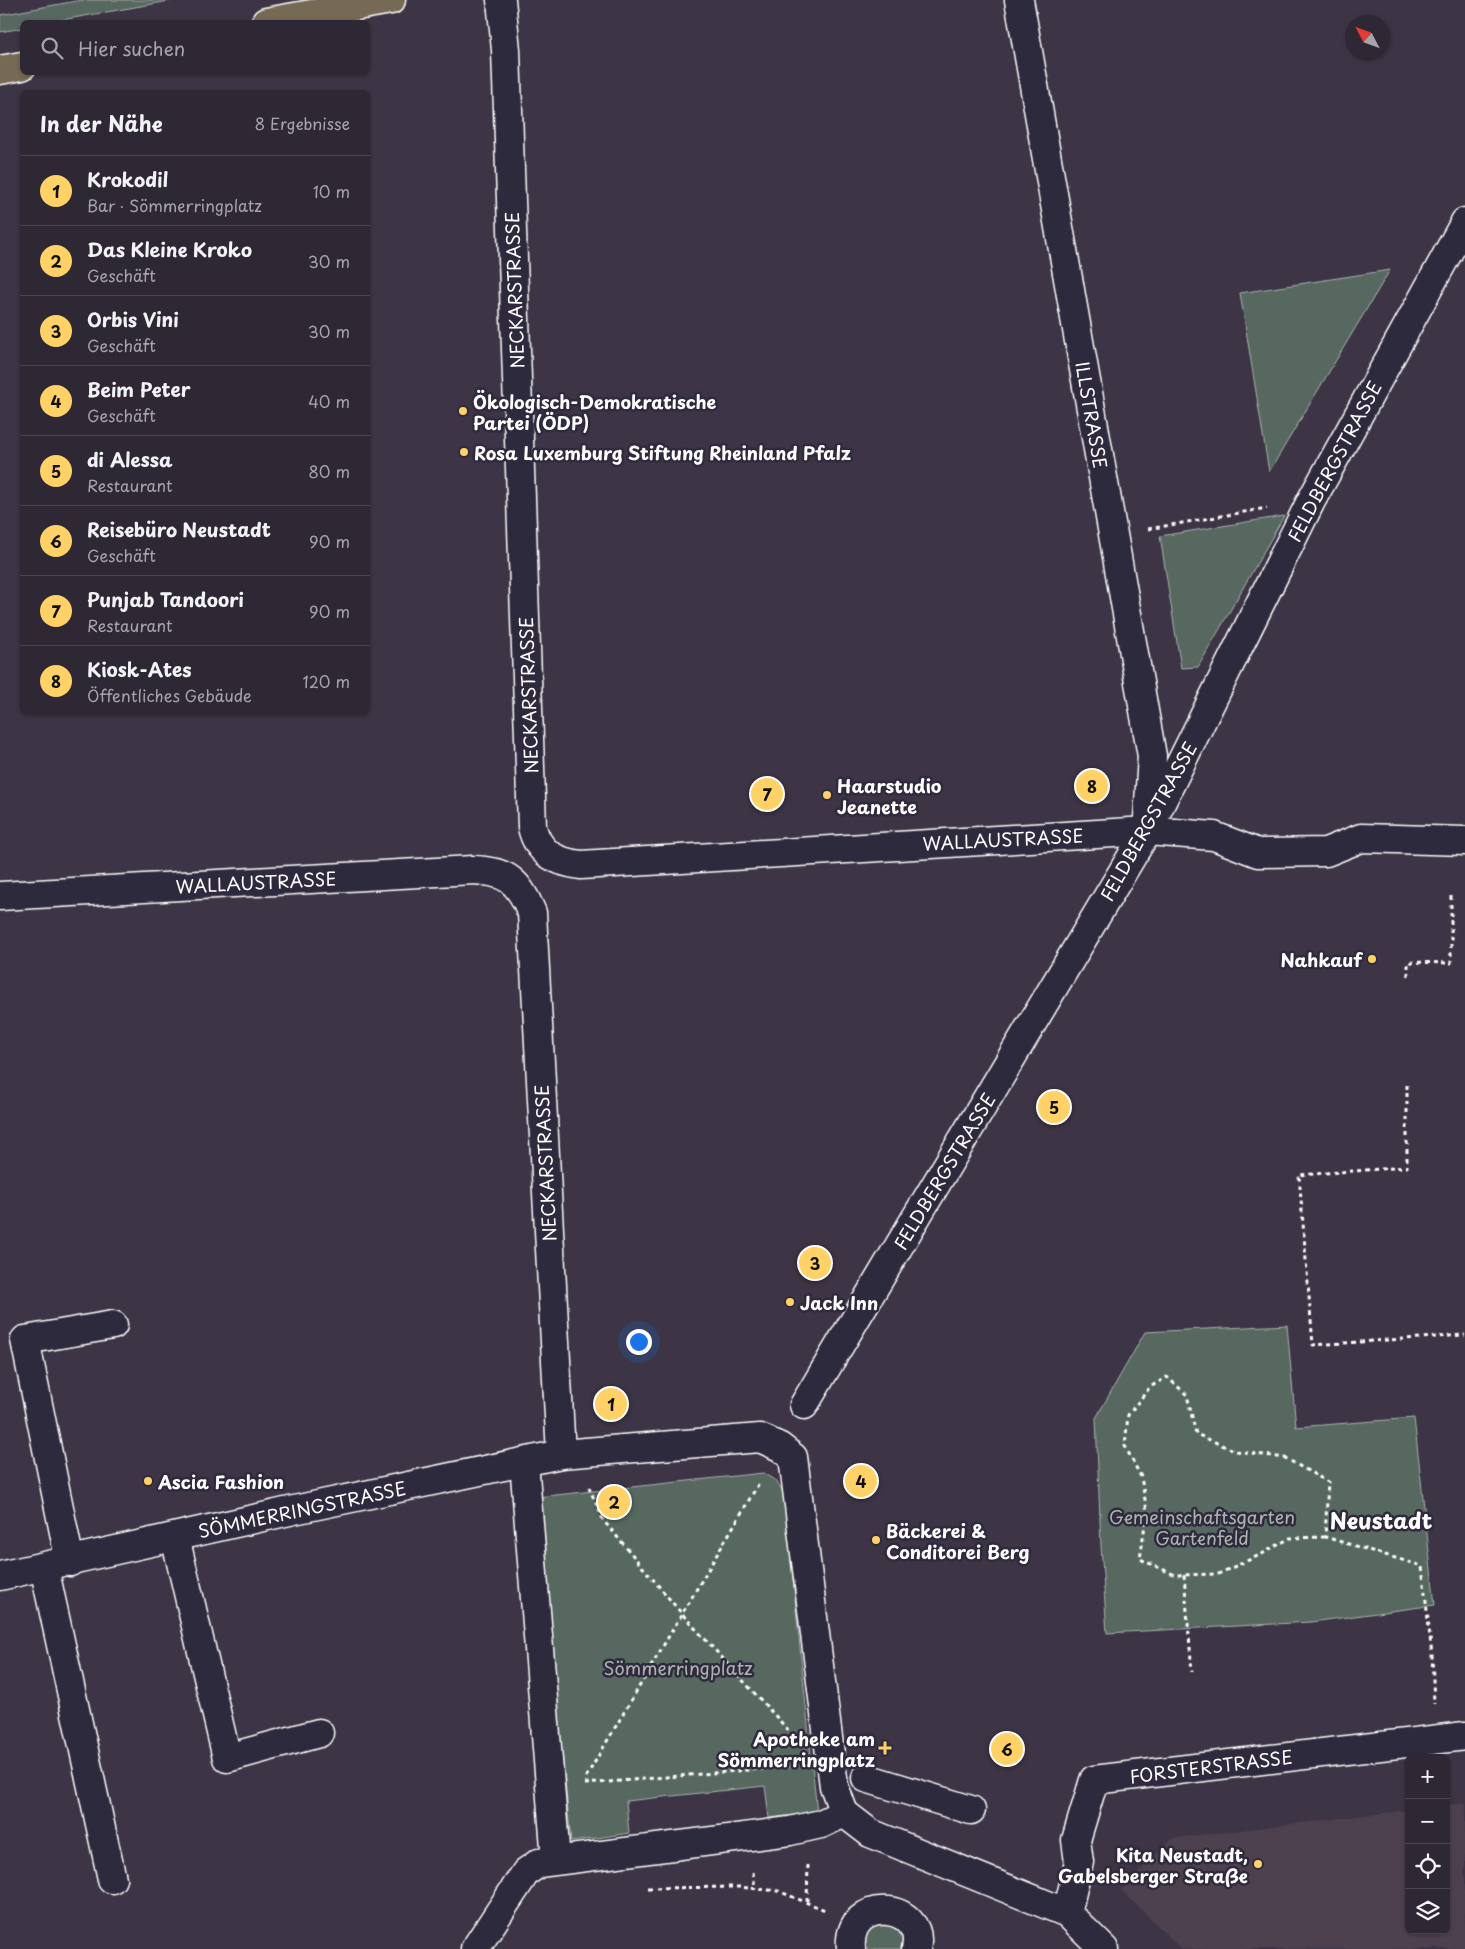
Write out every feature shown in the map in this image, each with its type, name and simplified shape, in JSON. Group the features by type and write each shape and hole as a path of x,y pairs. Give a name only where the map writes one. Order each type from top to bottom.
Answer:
{"main road":[{"path":"277,20 391,0"},
{"path":"0,70 20,66"}],"street":[{"name":"NECKARSTRASSE","path":"501,0 506,50 532,827 541,848"},
{"name":"ILLSTRASSE","path":"1019,0 1152,756 1147,831"},
{"name":"FELDBERGSTRASSE","path":"804,1405 1147,831 1311,501 1465,222"},
{"name":"WALLAUSTRASSE","path":"541,848 554,858 566,863 581,864 1147,831 1214,836 1258,853 1326,852 1361,838 1465,840"},
{"name":"WALLAUSTRASSE","path":"0,896 473,870 492,871 510,878"},
{"name":"NECKARSTRASSE","path":"510,878 523,893 532,913 567,1454"},
{"path":"112,1879 57,1564 25,1340 113,1325"},
{"path":"567,1454 760,1438 780,1446 793,1457 825,1763 844,1813 870,1833 1067,1913 1104,1949"},
{"name":"SÖMMERRINGSTRASSE","path":"0,1576 567,1454"},
{"path":"524,1462 556,1860"},
{"path":"175,1537 227,1758 319,1733"},
{"name":"FORSTERSTRASSE","path":"1067,1913 1079,1862 1076,1840 1094,1780 1465,1736"},
{"path":"866,1778 971,1810"},
{"path":"475,1949 526,1872 539,1863 790,1831 821,1824 844,1813"},
{"path":"850,1949 850,1936 855,1924 875,1910 888,1910 900,1914 910,1922 915,1933 916,1949"}],"path":[{"path":"1113,536 1311,501"},
{"path":"1408,976 1408,962 1451,963 1451,894"},
{"path":"1407,1085 1406,1167 1299,1175 1313,1345 1465,1335"},
{"path":"1325,1537 1328,1482 1285,1458 1236,1451 1196,1434 1187,1395 1167,1377 1150,1387 1128,1415 1125,1446 1141,1477 1147,1511 1140,1559 1175,1575 1218,1574 1262,1554 1290,1538 1325,1537 1422,1566 1432,1655 1435,1740"},
{"path":"567,1454 603,1520 683,1615 825,1763"},
{"path":"759,1482 683,1615 581,1785 825,1763"},
{"path":"1184,1575 1192,1672"},
{"path":"631,1851 636,1888 739,1887 778,1891 807,1901"}],"shaded area":[{"name":"Kita Neustadt, Gabelsberger Straße","path":"1465,1803 1465,1949 1181,1949 1121,1890 1173,1838 1405,1810 1405,1934 1450,1934 1450,1805"}],"green space":[{"path":"82,0 175,0 61,20 20,20 20,28 0,32 0,15"},
{"path":"1390,270 1269,472 1240,293"},
{"path":"1284,516 1198,667 1181,668 1160,536"},
{"name":"Gemeinschaftsgarten Gartenfeld","path":"1287,1325 1296,1427 1414,1418 1435,1605 1311,1622 1107,1633 1101,1546 1096,1418 1145,1332"},
{"name":"Sömmerringplatz","path":"763,1473 776,1481 784,1493 817,1812 769,1818 765,1786 626,1801 629,1833 571,1842 537,1497"},
{"path":"874,1921 900,1927 906,1949 861,1949 862,1933"}],"place":[{"name":"Ökologisch-Demokratische Partei (ÖDP)","path":"463,411"},
{"name":"Rosa Luxemburg Stiftung Rheinland Pfalz","path":"464,452"},
{"name":"Kiosk-Ates","path":"1092,786"},
{"name":"Punjab Tandoori","path":"767,794"},
{"name":"Haarstudio Jeanette","path":"827,795"},
{"name":"Nahkauf","path":"1372,959"},
{"name":"di Alessa","path":"1054,1107"},
{"name":"Orbis Vini","path":"815,1263"},
{"name":"Jack Inn","path":"790,1302"},
{"name":"Krokodil","path":"611,1404"},
{"name":"Ascia Fashion","path":"148,1481"},
{"name":"Beim Peter","path":"861,1481"},
{"name":"Das Kleine Kroko","path":"614,1502"},
{"name":"Bäckerei & Conditorei Berg","path":"876,1540"},
{"name":"Apotheke am Sömmerringplatz","path":"885,1748"},
{"name":"Reisebüro Neustadt","path":"1007,1749"},
{"name":"Kita Neustadt, Gabelsberger Straße","path":"1258,1864"}],"district":[{"name":"Neustadt","path":"1381,1519"}]}
